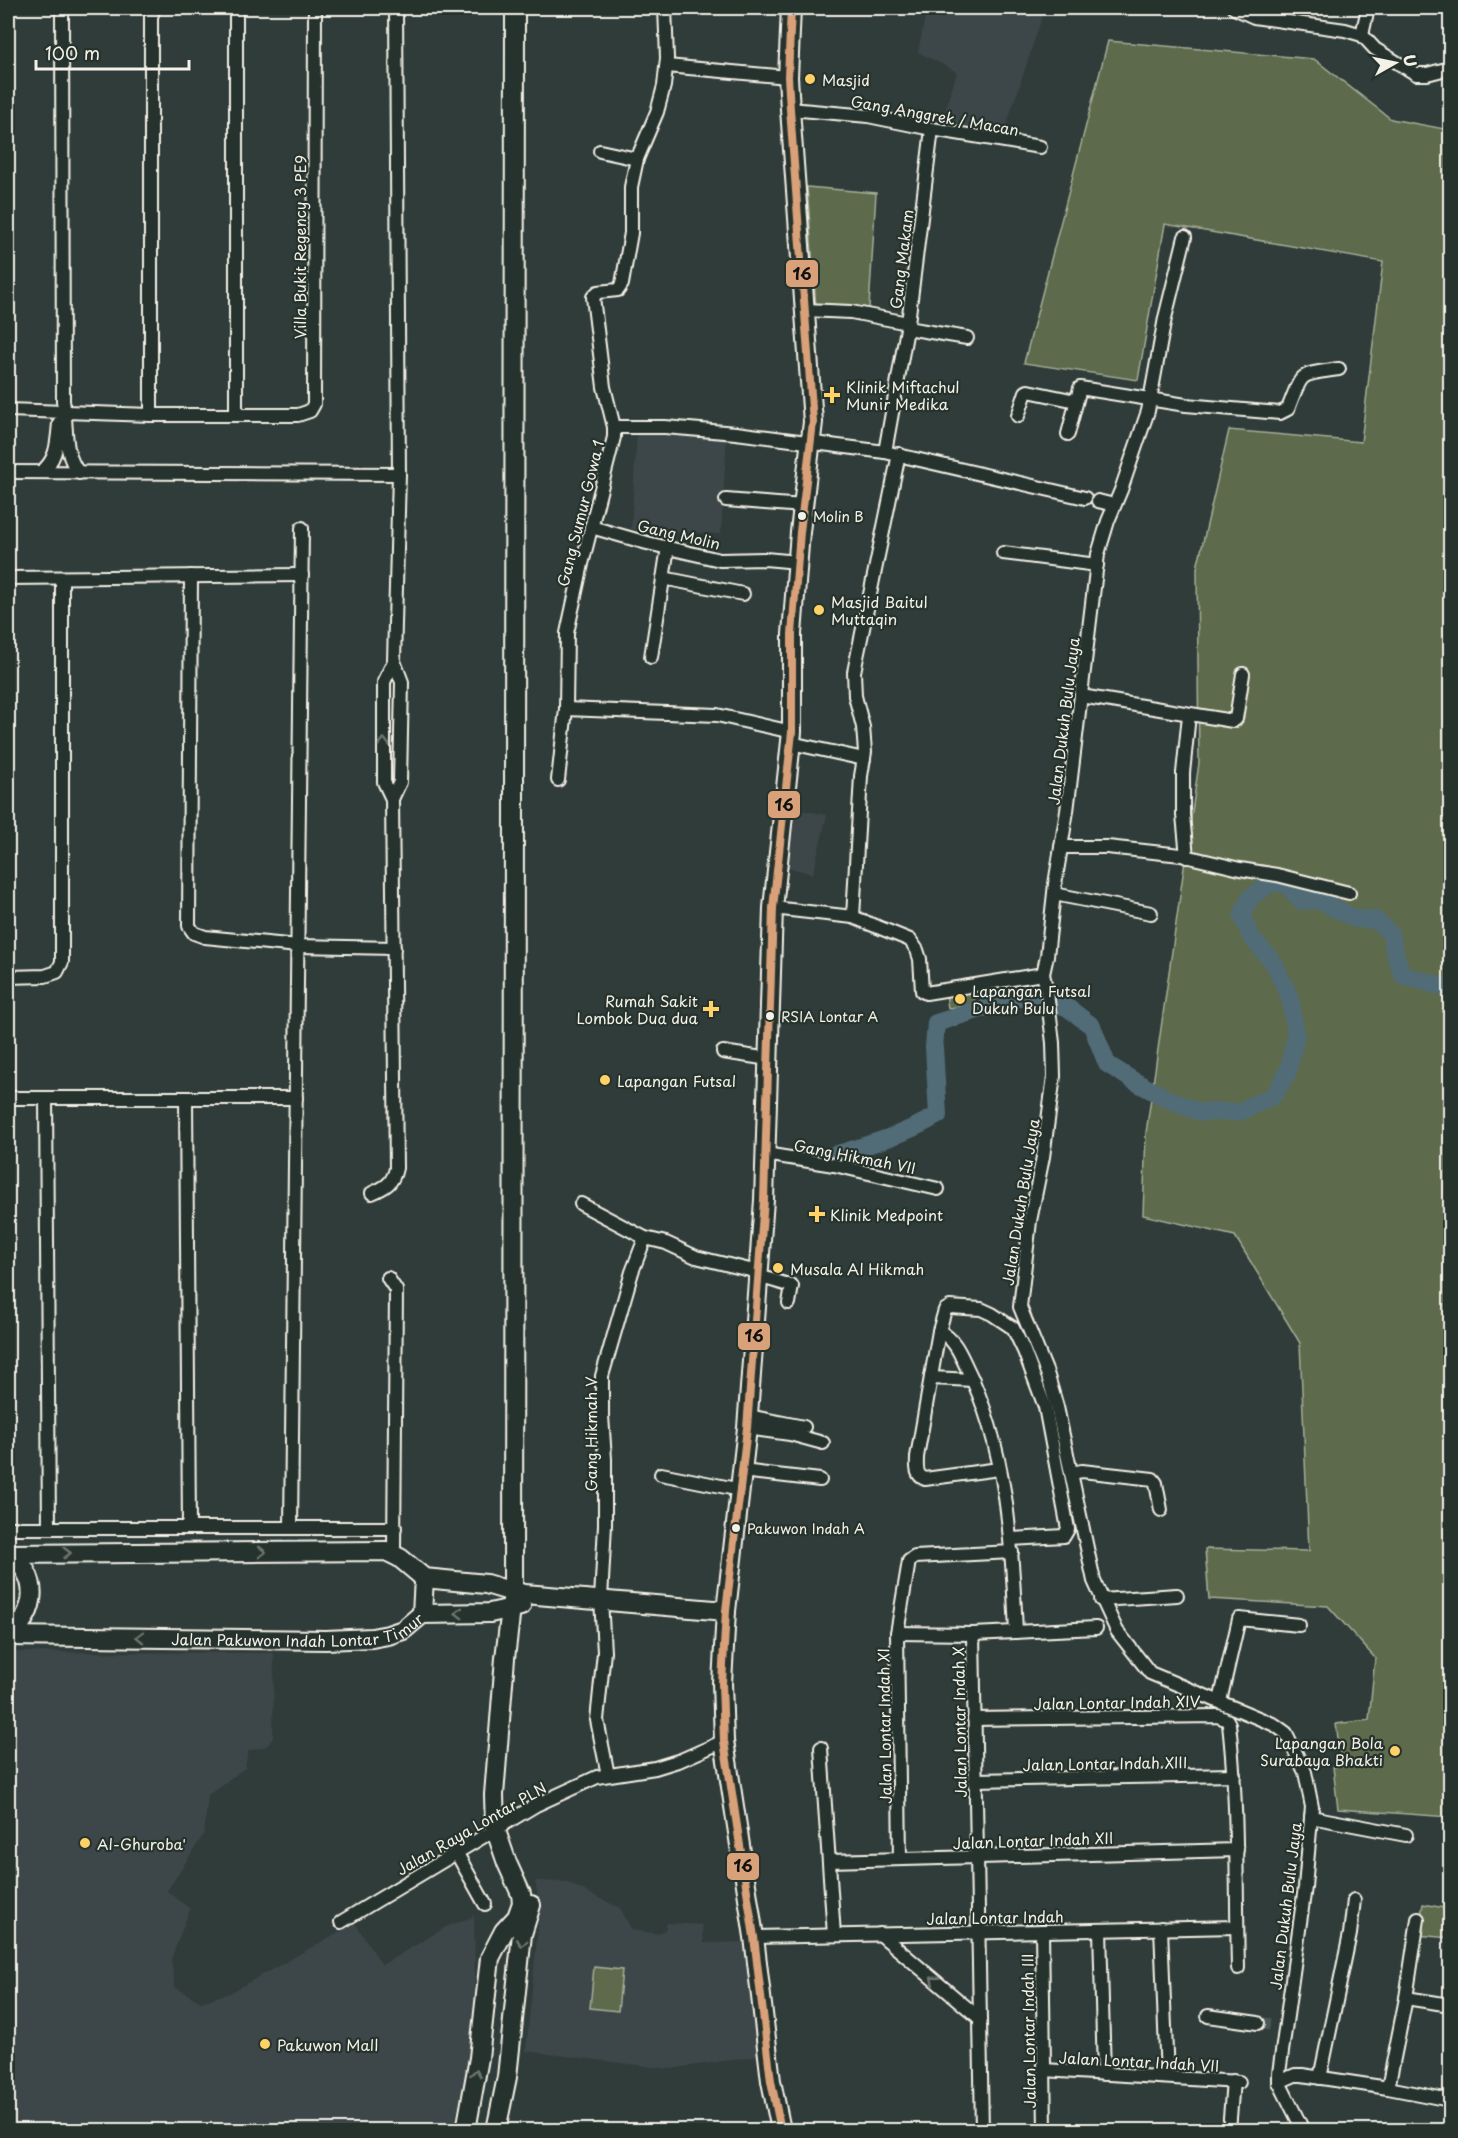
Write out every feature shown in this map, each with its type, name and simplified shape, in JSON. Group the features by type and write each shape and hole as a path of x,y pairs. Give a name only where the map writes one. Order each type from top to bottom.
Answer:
{"street":[{"path":"62,8 63,408 69,456 79,473"},
{"path":"151,415 151,17 154,8"},
{"path":"236,8 236,415"},
{"name":"Villa Bukit Regency 3 PE9","path":"8,410 63,408 151,415 298,415 310,411 314,404 315,8"},
{"path":"392,799 400,782 402,682 394,661 399,474 396,8"},
{"path":"466,2130 479,2058 490,1958 504,1931 517,1917 522,1903 521,1893 507,1863 497,1824 494,1795 512,1600 515,8"},
{"name":"Gang Sumur Gowa 1","path":"558,780 566,709 567,633 614,437 614,427 604,387 592,302 595,294 618,290 622,284 631,233 631,187 636,159 661,100 667,66 665,8"},
{"path":"781,2130 771,2081 754,1937 724,1741 722,1683 726,1616 741,1490 746,1472 765,1154 773,908 792,738 792,634 813,405 788,77 790,8"},
{"path":"1234,8 1254,17 1345,30 1362,35 1376,49 1416,74 1450,69"},
{"path":"1281,22 1284,8"},
{"path":"1362,35 1368,8"},
{"path":"667,66 788,77"},
{"name":"Gang Anggrek / Macan","path":"790,109 868,116 1040,147"},
{"name":"Gang Makam","path":"805,310 860,313 908,326 932,129"},
{"path":"600,151 636,159"},
{"name":"Jalan Dukuh Bulu Jaya","path":"1185,237 1165,318 1150,400 1102,537 1097,565 1067,811 1043,974 1047,992 1054,1076 1043,1157 1030,1221 1023,1290 1019,1302 1022,1315 1047,1373 1057,1407 1092,1571 1101,1600 1117,1631 1150,1673 1275,1725 1286,1733 1305,1772 1312,1807 1305,1887 1280,2026 1279,2082"},
{"path":"885,452 908,326 967,338"},
{"path":"1068,434 1081,388 1150,400 1280,413 1288,409 1299,381 1304,375 1339,369"},
{"path":"1018,416 1027,391 1076,400"},
{"path":"40,472 50,465 53,459 63,408"},
{"path":"614,427 665,427 810,441 899,454 1114,505"},
{"path":"853,917 865,740 855,696 854,672 899,454"},
{"path":"8,472 399,474"},
{"path":"726,500 803,506"},
{"name":"Gang Molin","path":"591,527 646,543 720,560 765,559 798,562"},
{"path":"291,1528 302,528"},
{"path":"651,657 668,547"},
{"path":"1003,553 1097,565"},
{"path":"8,578 302,575"},
{"path":"190,576 189,926 194,933 205,937 298,946 394,948"},
{"path":"8,977 45,976 57,972 62,962 62,578"},
{"path":"663,578 743,594"},
{"path":"372,1193 385,1188 393,1180 396,1168 392,799 384,782 384,682 394,661"},
{"path":"1081,696 1235,721 1243,674"},
{"path":"566,709 717,715 864,759"},
{"path":"1187,856 1183,794 1189,715"},
{"path":"1061,847 1107,847 1187,856 1349,893"},
{"path":"1054,894 1150,913"},
{"path":"773,908 853,917 910,940 920,959 921,987 926,993 1043,974"},
{"path":"723,1052 769,1059"},
{"path":"8,1098 296,1098"},
{"path":"46,1098 49,1528"},
{"path":"186,1098 189,1528"},
{"name":"Gang Hikmah VII","path":"765,1154 834,1165 938,1189"},
{"path":"581,1204 645,1238 666,1243 696,1257 792,1286 789,1303"},
{"name":"Gang Hikmah V","path":"608,1775 597,1720 604,1652 601,1603 605,1525 603,1376 632,1272 645,1238"},
{"path":"8,1553 394,1551 396,1290 388,1278"},
{"path":"897,1633 909,1561 912,1558 1012,1546 1064,1536 1068,1529 1045,1407 1013,1328 1007,1322 981,1309 950,1307 945,1310 939,1331 917,1457 919,1476 924,1479 999,1468"},
{"path":"939,1331 954,1341 974,1380 989,1424 1012,1546 1016,1632"},
{"path":"931,1378 974,1380"},
{"path":"748,1422 804,1427"},
{"path":"748,1422 823,1443"},
{"path":"1071,1473 1082,1471 1153,1479 1156,1483 1161,1510"},
{"path":"746,1472 820,1480"},
{"path":"661,1474 741,1490"},
{"path":"8,1528 394,1528"},
{"path":"386,1551 400,1558 424,1578 486,1584 512,1600 601,1603 726,1616"},
{"path":"8,1553 20,1563 32,1588 27,1616 8,1636"},
{"path":"422,1614 424,1578"},
{"path":"1101,1600 1177,1596"},
{"name":"Jalan Pakuwon Indah Lontar Timur","path":"8,1636 326,1640 372,1638 403,1630 422,1614 490,1613 512,1600"},
{"path":"490,1613 499,1630 505,1659"},
{"path":"1220,1701 1239,1619 1299,1625"},
{"name":"Jalan Lontar Indah X","path":"982,2130 978,2018 973,1634 1096,1628"},
{"name":"Jalan Lontar Indah XI","path":"900,1859 897,1633 973,1634"},
{"name":"Jalan Lontar Indah XIV","path":"974,1719 1218,1716 1227,1720 1234,1775 1238,1968"},
{"name":"Jalan Raya Lontar PLN","path":"341,1922 456,1852 497,1824 536,1805 586,1782 608,1775 655,1768 681,1760 724,1741"},
{"path":"821,1748 834,1935"},
{"name":"Jalan Lontar Indah XIII","path":"975,1780 1234,1775"},
{"path":"1311,1817 1406,1835"},
{"path":"496,2130 507,2077 522,1934 531,1900 530,1889 497,1824"},
{"name":"Jalan Lontar Indah XII","path":"829,1861 1237,1850"},
{"path":"456,1852 485,1904"},
{"path":"1320,2078 1350,1934 1354,1900"},
{"path":"1388,2088 1406,1998 1418,1919"},
{"name":"Jalan Lontar Indah","path":"754,1937 1237,1927"},
{"path":"1161,1928 1167,2077"},
{"path":"1100,1930 1104,2074"},
{"name":"Jalan Lontar Indah III","path":"1042,1931 1045,2130"},
{"path":"880,1934 978,2018"},
{"path":"1406,1998 1450,2005"},
{"path":"1208,2016 1258,2022"},
{"name":"Jalan Lontar Indah VII","path":"1044,2070 1236,2081 1229,2130"},
{"path":"1303,2130 1279,2082 1295,2075 1388,2088 1450,2100"},
{"path":"1045,2130 1050,2130"}],"shaded area":[{"path":"927,8 1045,8 1002,139 940,128 957,72 918,52"},
{"path":"637,430 727,435 721,534 631,529"},
{"path":"796,809 827,815 813,874 787,867"},
{"path":"8,1652 274,1653 273,1738 267,1746 248,1751 245,1768 208,1795 204,1834 167,1891 190,1909 171,1959 175,1987 201,2002 230,1993 355,1923 382,1965 446,1927 474,1916 475,1990 470,2060 453,2130 8,2130"},
{"path":"535,1881 566,1882 620,1908 632,1930 658,1934 665,1930 667,1923 702,1925 704,1943 750,1942 759,2056 670,2069 526,2051 540,1908"}],"green space":[{"path":"1108,41 1314,59 1391,119 1450,130 1450,1817 1338,1809 1333,1767 1342,1766 1336,1724 1369,1720 1375,1658 1328,1606 1209,1599 1205,1549 1309,1551 1300,1343 1235,1236 1143,1215 1146,1133 1199,763 1197,568 1229,430 1361,442 1383,262 1165,224 1138,380 1024,363"},
{"path":"807,187 876,193 869,308 816,307"},
{"name":"Lapangan Futsal Dukuh Bulu","path":"973,990 975,1005 948,1008 946,994"},
{"path":"1423,1904 1450,1909 1450,1938 1417,1935"},
{"path":"594,1967 622,1970 618,2011 590,2008"}],"waterway":[{"path":"831,1156 899,1134 938,1115 934,1047 936,1023 1013,999 1037,995 1068,1008 1092,1026 1107,1064 1166,1098 1199,1112 1239,1112 1273,1096 1288,1072 1296,1034 1290,998 1274,963 1251,937 1242,915 1250,898 1272,882 1286,884 1301,901 1319,900 1356,919 1376,920 1390,933 1403,975 1450,989"}],"tunnel":[{"path":"1258,2023 1276,2025"}],"transit line":[{"name":"16","path":"781,2130 771,2081 754,1937 724,1741 722,1683 726,1611 747,1428 764,1200 773,908 792,732 792,634 800,532 813,422 788,77 791,8"}],"place":[{"name":"Masjid","path":"810,79"},
{"name":"Klinik Miftachul Munir Medika","path":"832,395"},
{"name":"Molin B","path":"802,516"},
{"name":"Masjid Baitul Muttaqin","path":"819,610"},
{"name":"Lapangan Futsal Dukuh Bulu","path":"960,999"},
{"name":"Rumah Sakit Lombok Dua dua","path":"711,1009"},
{"name":"RSIA Lontar A","path":"770,1016"},
{"name":"Lapangan Futsal","path":"605,1080"},
{"name":"Klinik Medpoint","path":"817,1214"},
{"name":"Musala Al Hikmah","path":"778,1268"},
{"name":"Pakuwon Indah A","path":"736,1528"},
{"name":"Lapangan Bola Surabaya Bhakti","path":"1395,1751"},
{"name":"Al-Ghuroba'","path":"85,1843"},
{"name":"Pakuwon Mall","path":"265,2044"}]}
